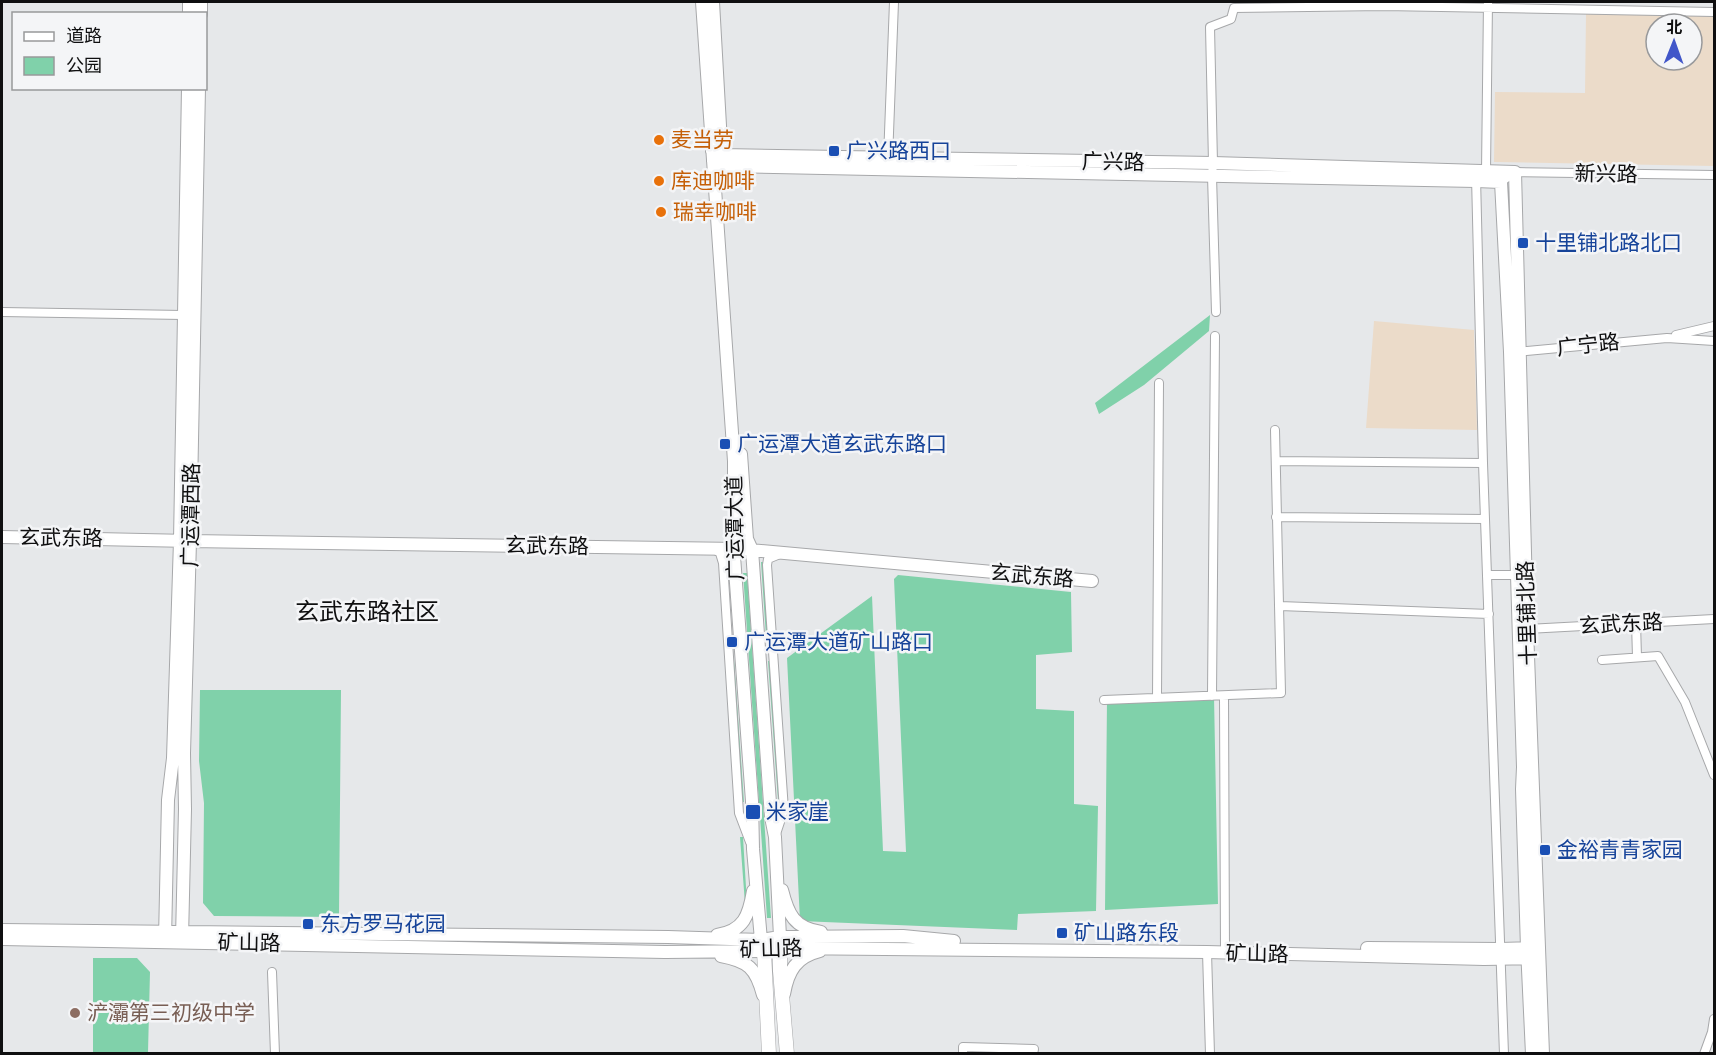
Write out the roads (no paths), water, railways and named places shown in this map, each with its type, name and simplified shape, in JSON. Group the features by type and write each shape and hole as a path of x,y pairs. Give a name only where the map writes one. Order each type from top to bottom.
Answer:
{"main road":[{"name":"广运潭大道","path":"779,942 787,1053"},
{"name":"广运潭大道","path":"763,946 769,1053"},
{"path":"760,1053 767,1032"}],"street":[{"name":"广运潭大道","path":"702,2 717,158 747,539 745,549 761,672 777,870 779,942"},
{"name":"广运潭大道","path":"713,2 717,158"},
{"path":"888,159 894,2"},
{"path":"1216,312 1210,27 1231,19 1233,8 1488,5 1714,12"},
{"path":"1488,5 1480,174 1483,463 1504,1053"},
{"name":"广运潭西路","path":"182,937 185,808 183,315 188,90"},
{"name":"广运潭西路","path":"165,937 168,800 173,758 185,541 200,90"},
{"name":"广兴路","path":"717,158 888,159 1212,170"},
{"name":"广兴路","path":"717,158 1212,170 1480,174 1515,172"},
{"path":"1501,182 1515,172"},
{"name":"新兴路","path":"1515,172 1714,175"},
{"name":"十里铺北路","path":"1515,172 1517,575 1534,953 1543,1053"},
{"name":"广兴路","path":"1480,174 1501,182"},
{"name":"十里铺北路","path":"1501,182 1515,352 1527,629 1534,953 1532,1053"},
{"path":"2,312 183,315"},
{"name":"广宁路","path":"1667,338 1714,326"},
{"path":"1212,696 1215,336"},
{"name":"广宁路","path":"1515,352 1667,338 1714,340"},
{"path":"1157,698 1159,383"},
{"path":"1104,700 1281,693 1275,430"},
{"path":"1276,461 1483,463"},
{"path":"1276,517 1485,519"},
{"name":"玄武东路","path":"2,537 745,549 1092,581"},
{"path":"708,548 717,550 723,563 739,813 753,849"},
{"name":"广运潭大道","path":"745,549 734,556 752,801 753,849 763,946"},
{"path":"774,837 784,810 767,562 774,555 790,553"},
{"path":"1488,575 1517,575"},
{"path":"1280,606 1489,614"},
{"name":"玄武东路","path":"1527,629 1714,619"},
{"path":"1636,623 1637,657"},
{"path":"761,672 772,638"},
{"path":"1602,660 1658,656 1685,702 1714,775"},
{"path":"1224,696 1225,950"},
{"path":"777,870 789,912 798,924 810,930 846,936"},
{"path":"696,938 726,934 742,923 749,910 755,875"},
{"name":"矿山路","path":"2,930 165,937"},
{"name":"矿山路","path":"182,937 690,951 763,946 779,942 846,936 903,936 946,941 1225,950 1534,953"},
{"name":"矿山路","path":"2,939 696,938 763,946"},
{"name":"矿山路","path":"779,942 835,948 1207,952 1225,950"},
{"path":"783,1002 789,977 798,961 807,955 835,948"},
{"path":"690,951 731,958 748,964 757,976 766,1012"},
{"path":"1207,952 1210,1053"},
{"path":"272,972 275,1053"},
{"path":"1704,1053 1714,1019"},
{"path":"963,1053 963,1047 1034,1049 1034,1053"}],"place":[{"name":"麦当劳","path":"659,140"},
{"name":"广兴路西口","path":"834,151"},
{"name":"库迪咖啡","path":"659,181"},
{"name":"瑞幸咖啡","path":"661,212"},
{"name":"十里铺北路北口","path":"1523,243"},
{"name":"广运潭大道玄武东路口","path":"725,444"},
{"name":"广运潭大道矿山路口","path":"732,642"},
{"name":"米家崖","path":"753,812"},
{"name":"金裕青青家园","path":"1545,850"},
{"name":"东方罗马花园","path":"308,924"},
{"name":"矿山路东段","path":"1062,933"},
{"name":"浐灞第三初级中学","path":"75,1013"}],"district":[{"name":"玄武东路社区","path":"367,612"}]}
